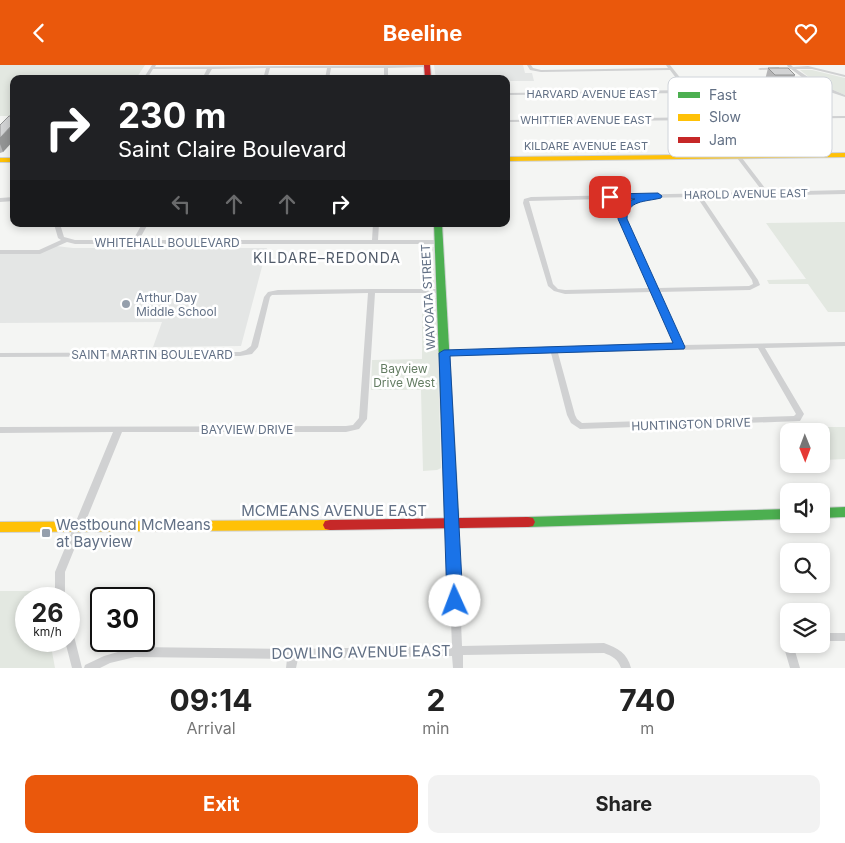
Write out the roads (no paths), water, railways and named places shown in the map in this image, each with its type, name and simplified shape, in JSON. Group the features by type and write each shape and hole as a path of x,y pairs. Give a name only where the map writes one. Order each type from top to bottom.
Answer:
{"street":[{"path":"153,67 427,65"},
{"path":"529,65 531,69 541,71 670,67"},
{"path":"802,65 845,77"},
{"path":"265,75 268,67"},
{"path":"328,75 329,67"},
{"path":"760,69 791,67 813,69"},
{"path":"791,67 803,77"},
{"path":"206,75 210,68"},
{"path":"832,91 845,96"},
{"name":"HARVARD AVENUE EAST","path":"510,94 668,93"},
{"name":"WHITTIER AVENUE EAST","path":"832,117 845,117"},
{"name":"WHITTIER AVENUE EAST","path":"510,121 668,119"},
{"name":"KILDARE AVENUE EAST","path":"832,155 845,155"},
{"path":"738,157 766,193"},
{"name":"KILDARE AVENUE EAST","path":"510,159 738,157"},
{"name":"HAROLD AVENUE EAST","path":"654,290 565,292 556,290 550,285 526,200 536,198 845,192"},
{"path":"654,290 750,288 757,285 698,195"},
{"path":"658,196 628,203 622,210 622,219 680,347"},
{"path":"0,252 40,252 65,240 61,238 58,227"},
{"path":"135,242 143,227"},
{"path":"375,242 376,227"},
{"name":"WAYOATA STREET","path":"438,227 458,668"},
{"name":"WHITEHALL BOULEVARD","path":"65,240 76,242 439,242"},
{"name":"SAINT MARTIN BOULEVARD","path":"0,355 240,354 249,352 254,347 267,297 270,293 278,291 442,291"},
{"name":"BAYVIEW DRIVE","path":"0,430 346,429 356,427 363,419 372,291"},
{"path":"444,353 845,343"},
{"name":"HUNTINGTON DRIVE","path":"554,350 571,415 580,426 769,422 797,419 800,413 760,345"},
{"path":"60,587 60,572 119,429"},
{"path":"830,513 845,512"},
{"name":"MCMEANS AVENUE EAST","path":"0,527 452,524 780,514"},
{"path":"830,637 845,637"},
{"name":"DOWLING AVENUE EAST","path":"89,668 108,659 135,652 293,654 604,648 616,652 622,657 626,668"},
{"path":"73,652 77,668"},
{"path":"790,653 794,668"},
{"path":"291,668 293,654"}],"place":[{"name":"Arthur Day Middle School","path":"126,304"},
{"name":"Westbound McMeans at Bayview","path":"46,533"}],"district":[{"name":"KILDARE–REDONDA","path":"327,257"}],"park label":[{"name":"Bayview Drive West","path":"404,375"}]}
